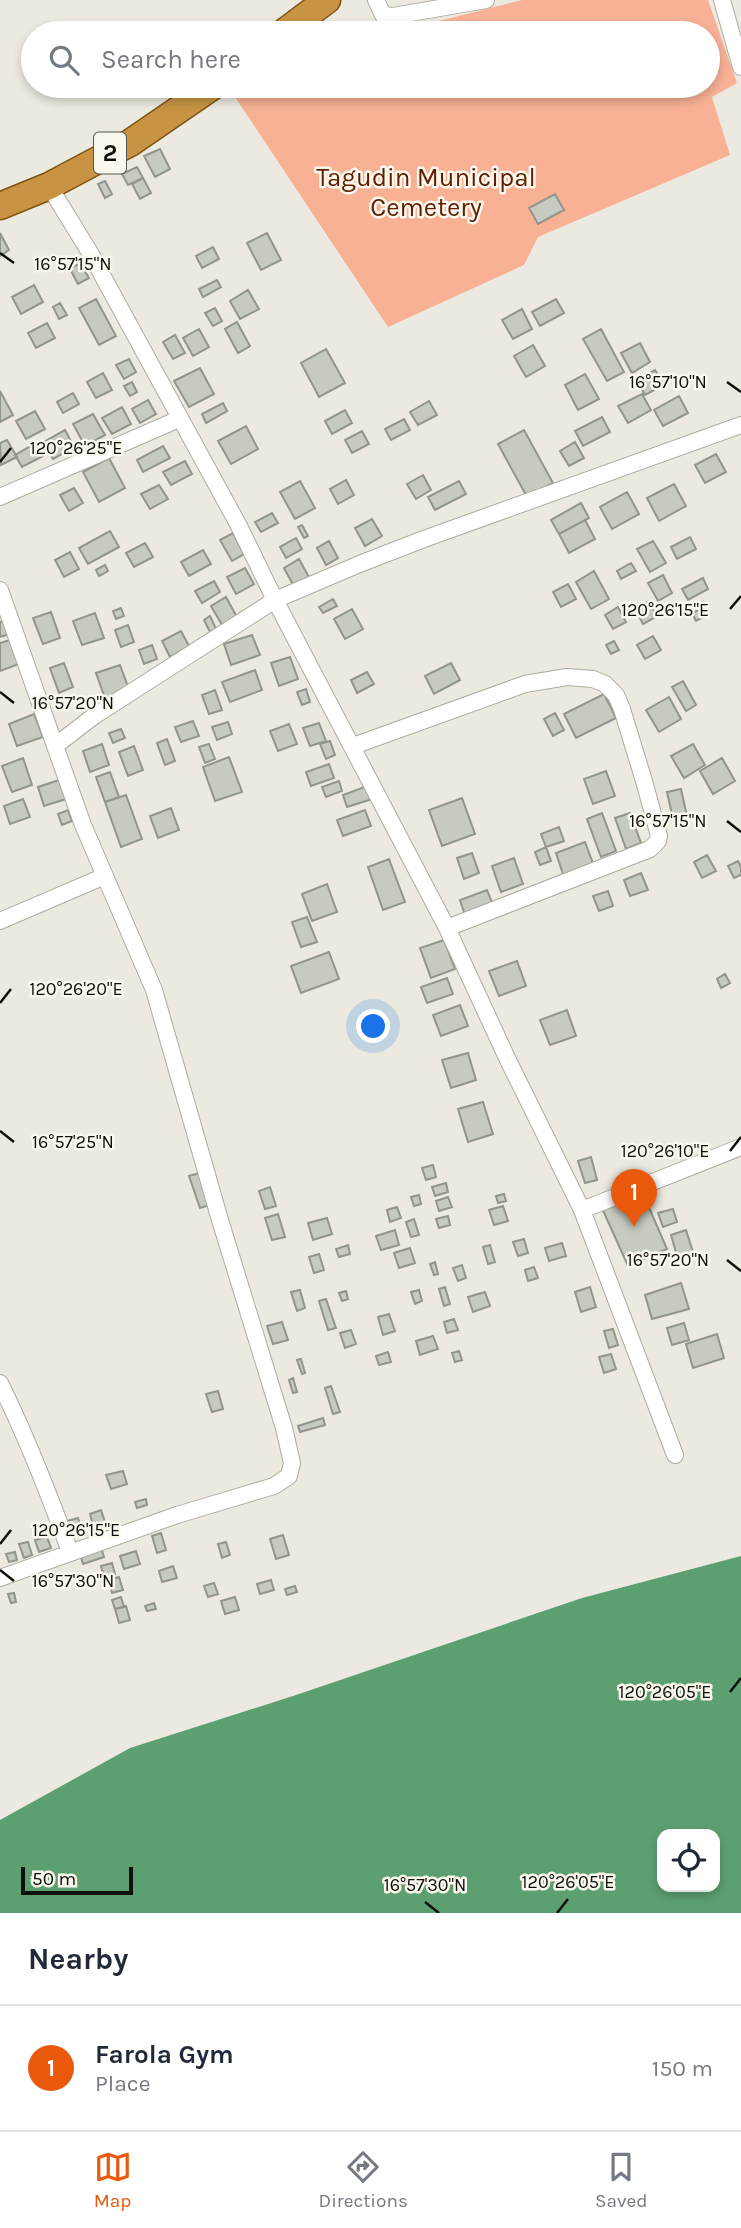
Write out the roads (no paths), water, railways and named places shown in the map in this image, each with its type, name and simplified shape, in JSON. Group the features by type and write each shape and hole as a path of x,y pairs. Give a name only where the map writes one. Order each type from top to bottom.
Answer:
{"highway":[{"path":"300,21 327,0"},
{"name":"2","path":"0,206 49,186 130,143 195,98"}],"street":[{"path":"376,0 383,15 398,16 486,0"},
{"path":"722,0 741,66"},
{"path":"49,186 89,251 239,526 447,928 582,1210 675,1455"},
{"path":"0,497 179,419"},
{"path":"55,746 94,716 275,600 411,544 741,425"},
{"path":"0,590 83,825 153,990 292,1463 289,1476 274,1486 177,1515 0,1577"},
{"path":"353,746 525,684 567,677 593,679 605,684 616,695 644,780 658,841 650,849 447,928"},
{"path":"0,921 105,876"},
{"path":"582,1210 741,1147"},
{"path":"0,1383 46,1484 70,1552"}],"place":[{"name":"Farola Gym","path":"634,1227"}],"park label":[{"name":"Tagudin Municipal Cemetery","path":"426,192"}]}
